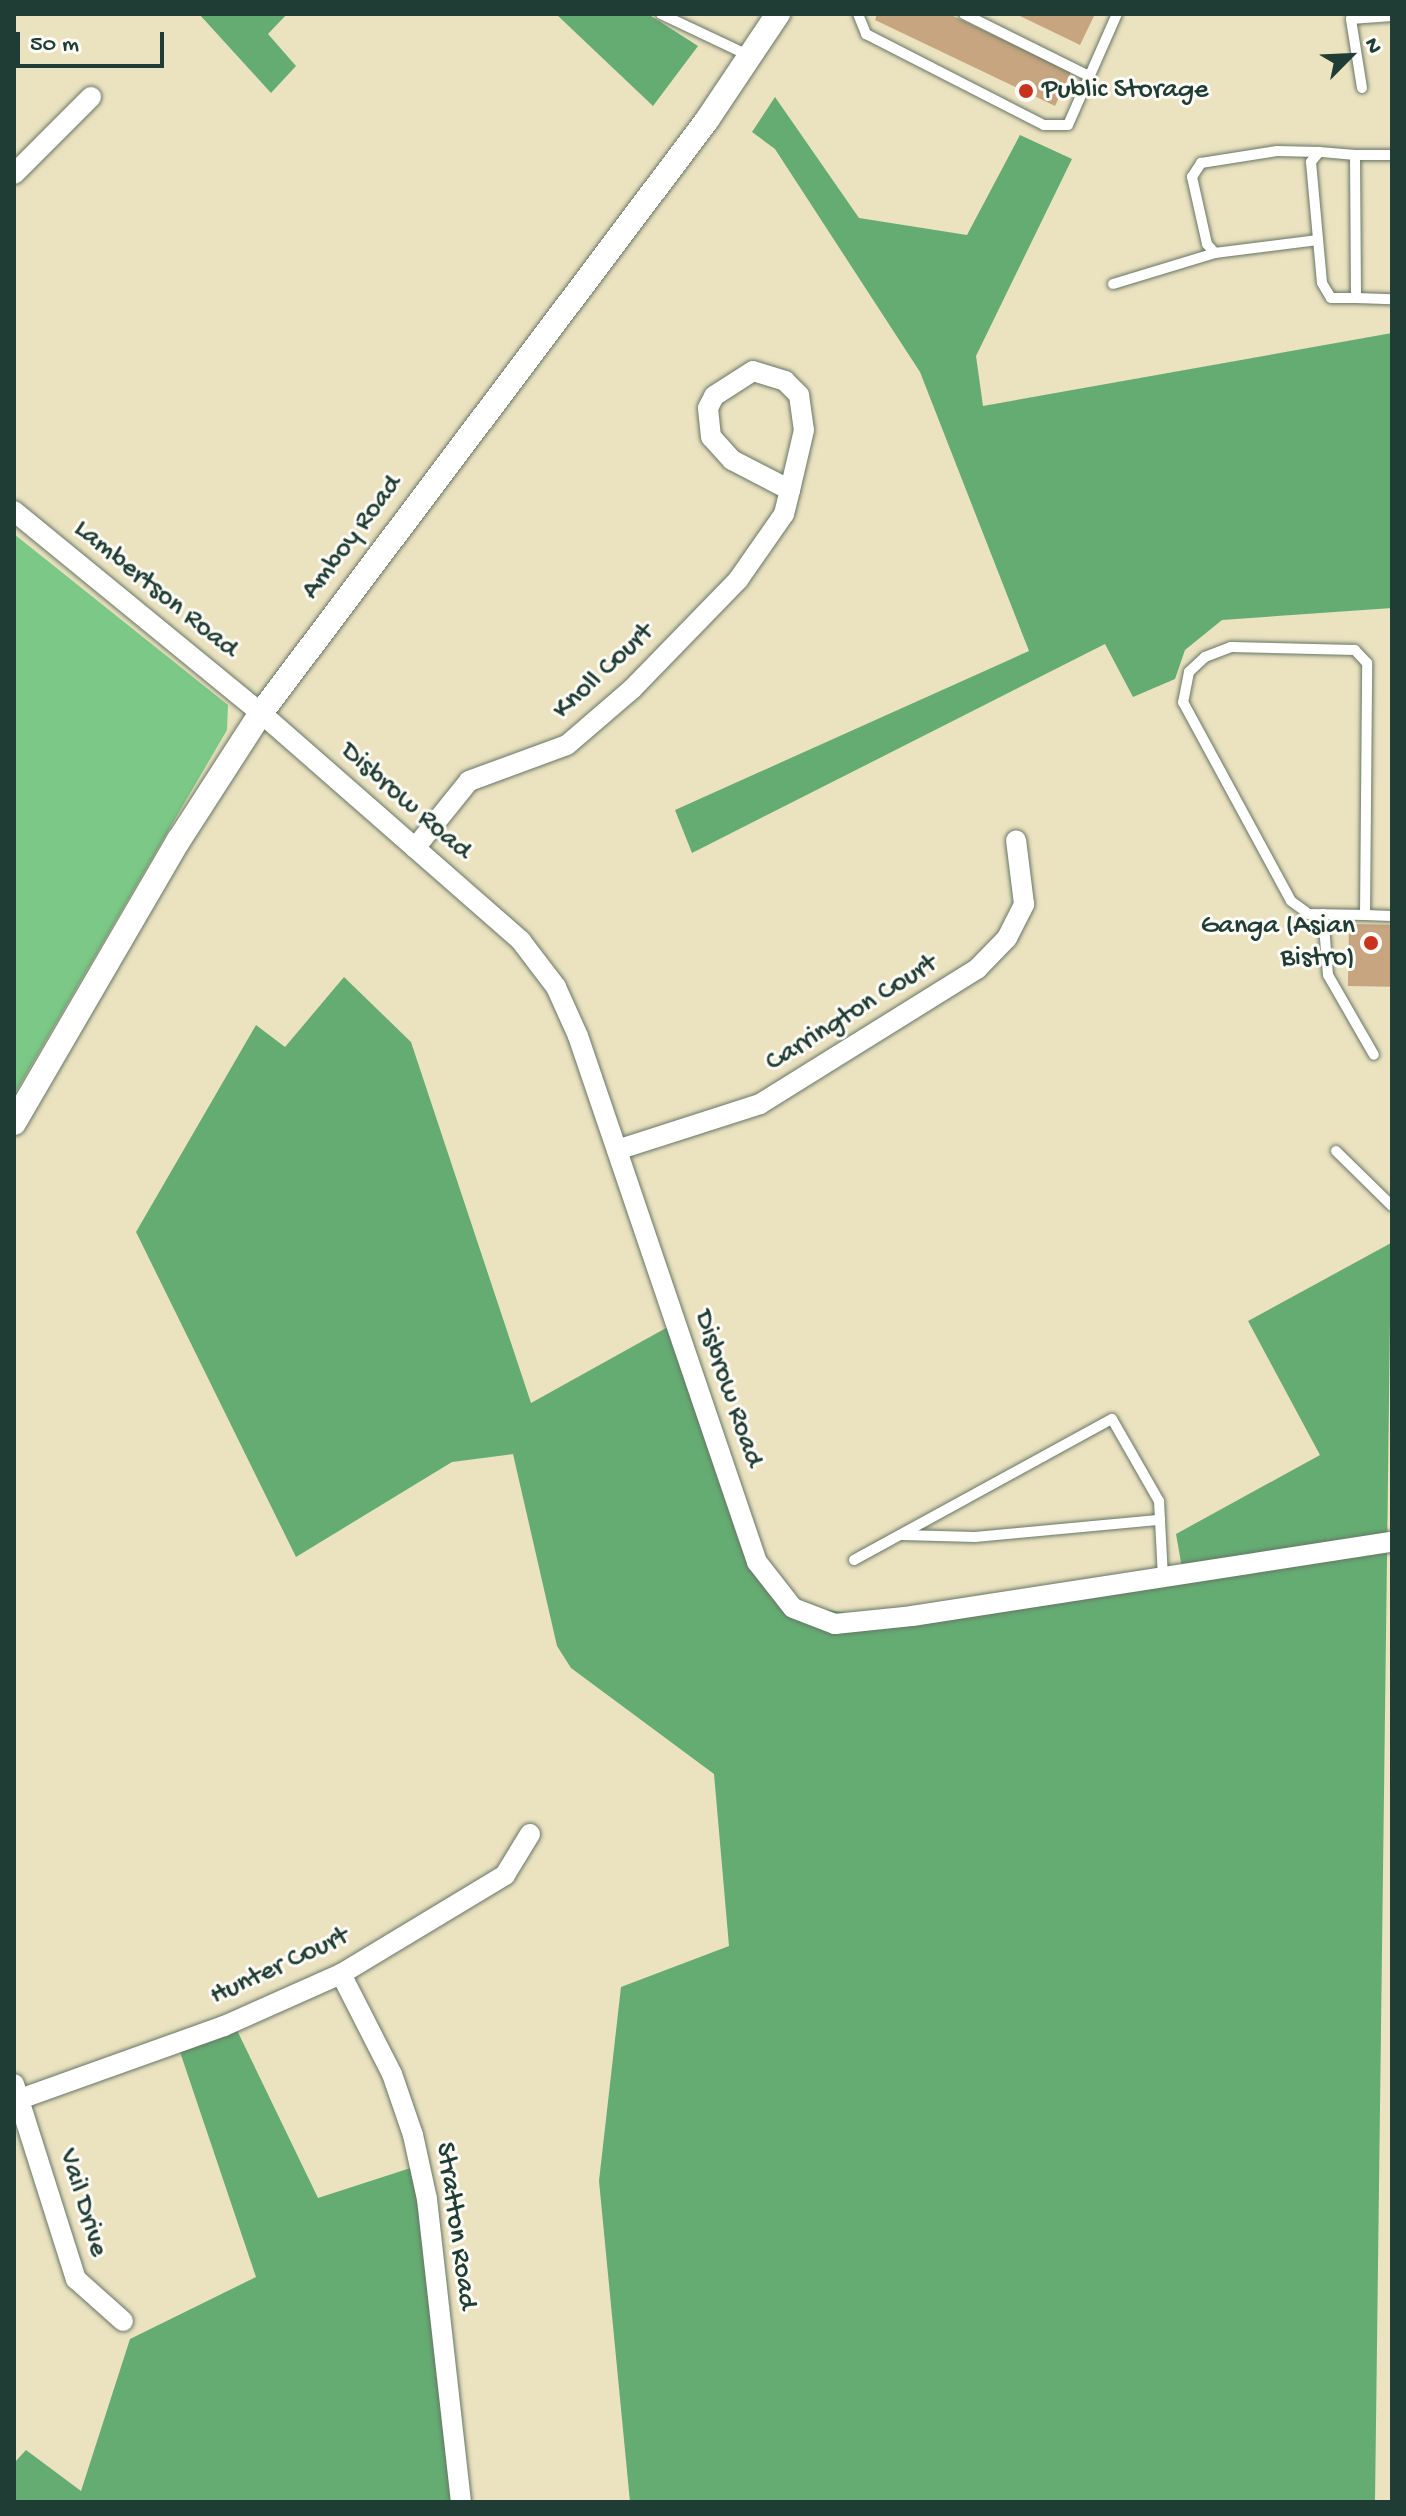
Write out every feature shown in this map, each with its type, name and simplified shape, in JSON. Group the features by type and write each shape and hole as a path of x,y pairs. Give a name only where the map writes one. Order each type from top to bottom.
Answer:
{"street":[{"name":"Amboy Road","path":"14,1123 179,840 261,713 753,57 778,14"},
{"path":"14,174 91,97"},
{"name":"Knoll Court","path":"415,848 469,781 567,745 632,689 738,580 784,514 790,490 804,430 799,395 772,375 753,371 737,377 708,408 711,437 732,460 790,490"},
{"name":"Lambertson Road","path":"14,511 261,713"},
{"name":"Disbrow Road","path":"261,713 521,941 556,987 617,1150 757,1562 793,1608 835,1624 1392,1542"},
{"name":"Carrington Court","path":"617,1150 760,1104 977,969 1007,938 1024,904 1016,840"},
{"name":"Hunter Court","path":"17,2092 224,2026 341,1974 505,1875 530,1834"},
{"name":"Stratton Road","path":"341,1974 392,2074 413,2135 427,2199 461,2502"},
{"name":"Vail Drive","path":"17,2092 76,2279 123,2321"}],"lane":[{"path":"661,14 753,57"},
{"path":"858,14 866,34 1044,125 1068,125 1116,14"},
{"path":"964,14 1089,76"},
{"path":"1362,88 1351,19 1392,16"},
{"path":"1215,253 1207,244 1192,177 1195,168 1277,151 1392,155"},
{"path":"1319,152 1311,162 1322,283 1331,298 1392,299"},
{"path":"1355,155 1356,298"},
{"path":"1113,284 1215,253 1318,240"},
{"path":"1365,915 1367,663 1355,650 1231,647 1205,657 1189,672 1183,702 1291,901 1309,914 1392,916"},
{"path":"1323,914 1328,975 1374,1055"},
{"path":"1336,1151 1392,1206"},
{"path":"854,1560 1112,1419 1159,1501 1163,1577"},
{"path":"900,1535 975,1537 1160,1520"}],"green space":[{"path":"199,14 287,14 268,34 296,66 271,93"},
{"path":"556,14 648,14 698,46 653,106"},
{"path":"775,97 859,218 967,235 1020,135 1072,159 976,356 983,406 1392,333 1392,608 1222,620 1185,650 1175,679 1133,697 1105,644 692,853 675,810 1029,651 920,372 775,149 752,132"},
{"path":"14,534 228,705 227,730 14,1095"},
{"path":"344,977 411,1042 531,1403 675,1323 753,1561 785,1603 866,1616 1183,1574 1176,1534 1320,1455 1248,1321 1391,1243 1375,2502 630,2502 599,2181 621,1987 729,1946 714,1774 571,1668 557,1646 513,1454 452,1462 296,1557 136,1232 256,1025 285,1047"},
{"path":"234,2024 318,2198 426,2163 469,2502 14,2502 14,2463 26,2450 81,2491 130,2339 256,2277 178,2046"}],"building":[{"path":"877,14 949,14 1071,72 1055,106 875,20"},
{"path":"1016,14 1095,14 1080,45"},
{"name":"Ganga (Asian Bistro)","path":"1349,924 1392,925 1391,987 1348,986"}],"place":[{"name":"Public Storage","path":"1026,91"},
{"name":"Ganga (Asian Bistro)","path":"1371,943"}]}
